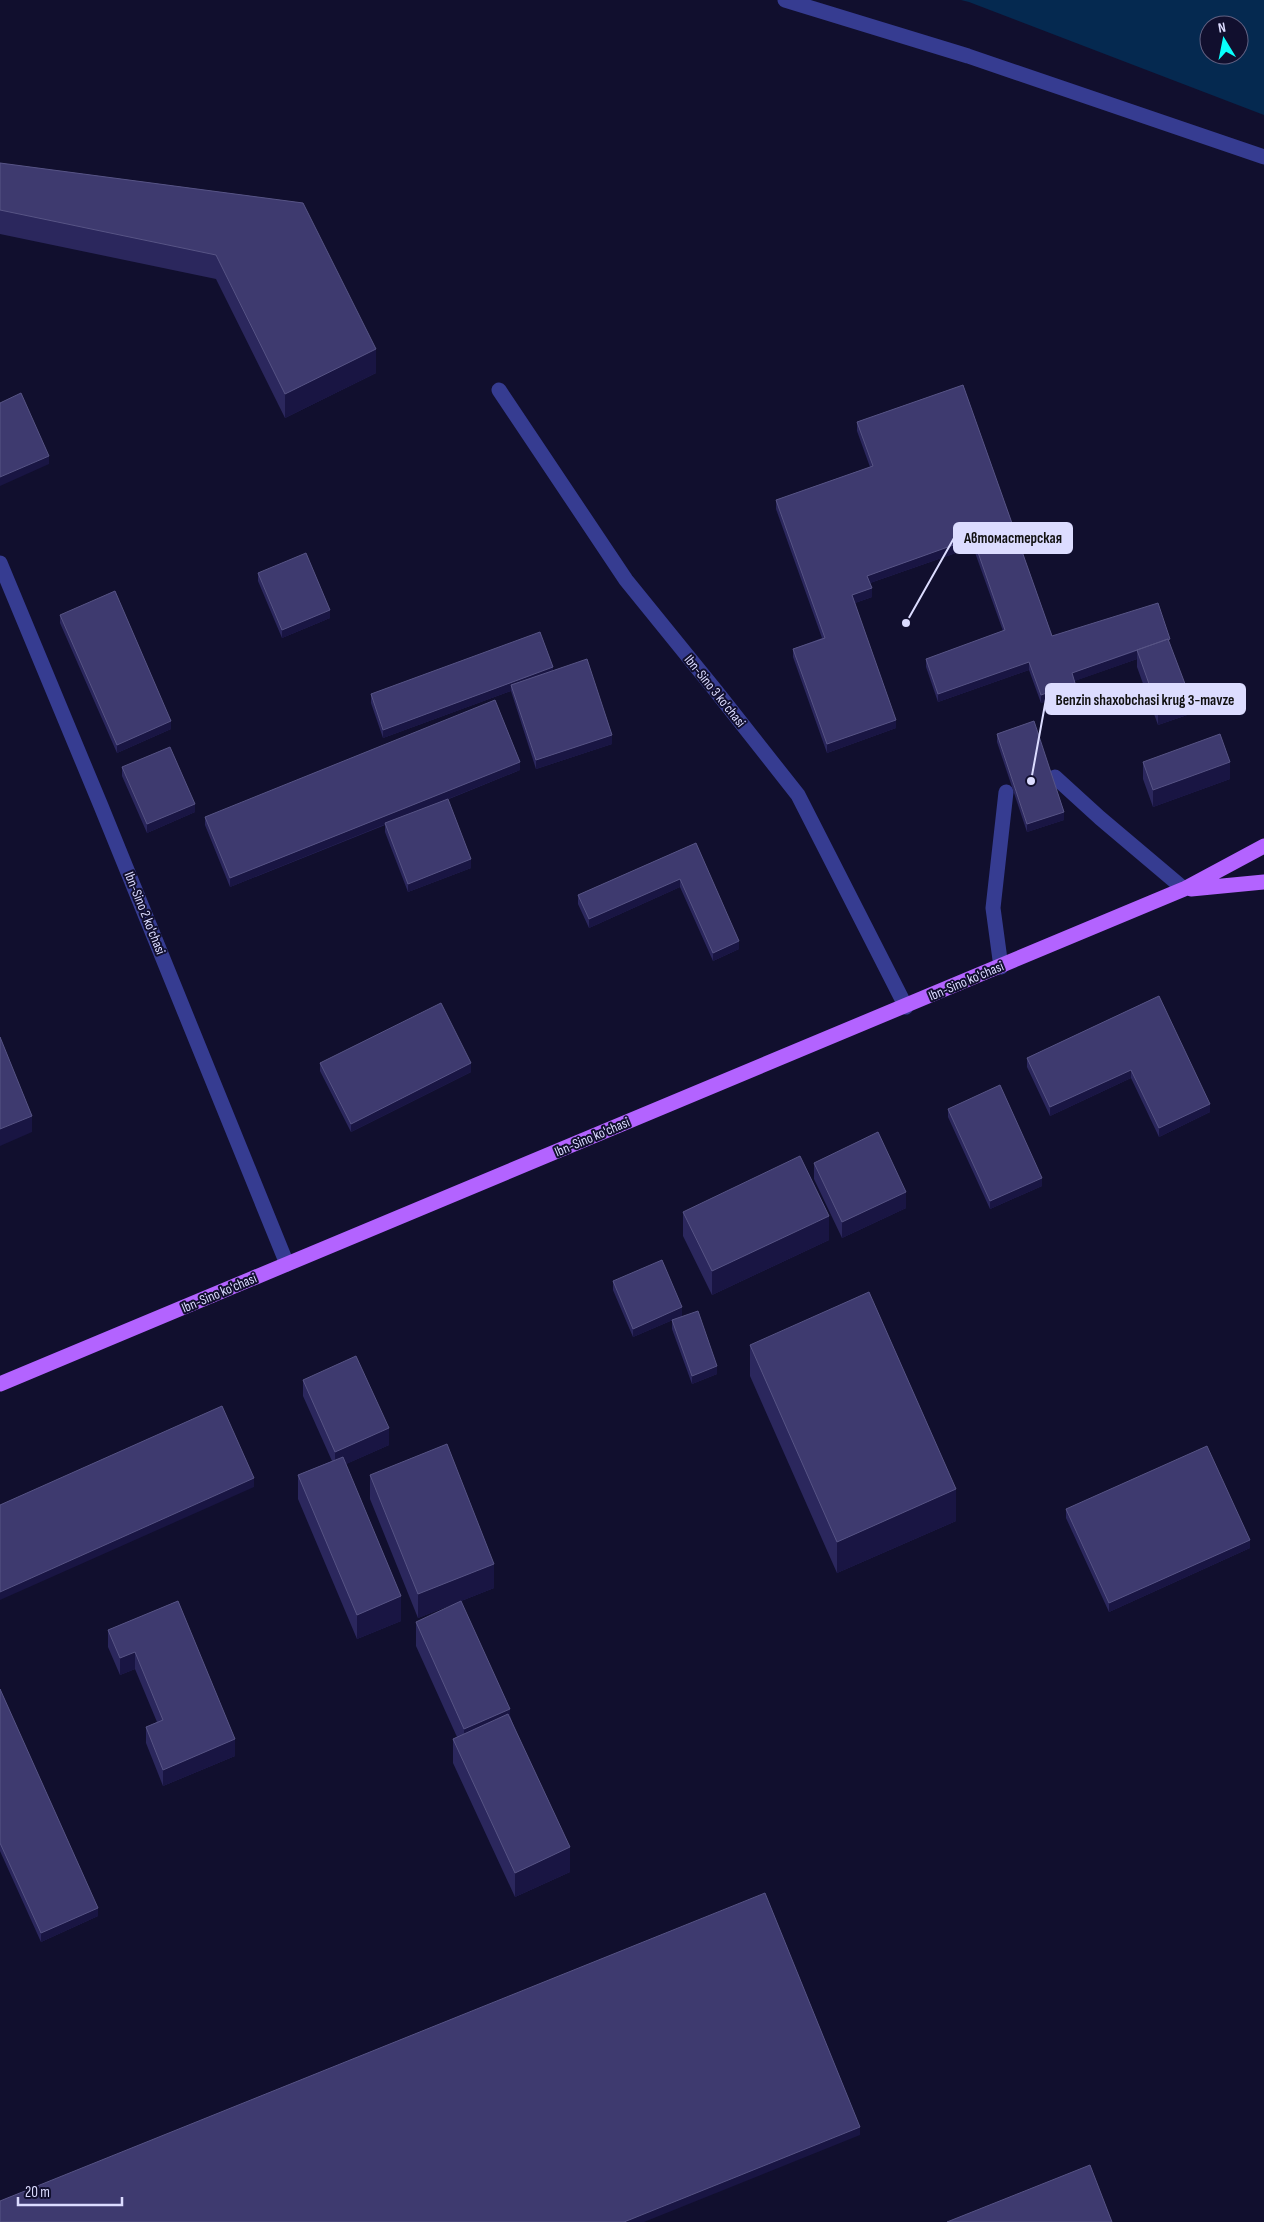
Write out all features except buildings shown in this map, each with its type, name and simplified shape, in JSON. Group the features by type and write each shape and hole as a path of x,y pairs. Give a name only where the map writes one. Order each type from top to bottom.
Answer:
{"main road":[{"path":"1184,889 1264,846"},
{"path":"1184,889 1264,882"},
{"name":"Ibn-Sino ko'chasi","path":"0,1384 906,1007 1184,889"}],"street":[{"path":"785,0 968,56 1264,157"},
{"name":"Ibn-Sino 3 ko'chasi","path":"499,390 626,580 798,796 906,1007"},
{"name":"Ibn-Sino 2 ko'chasi","path":"0,563 105,815 287,1264"},
{"path":"1055,777 1184,889"},
{"path":"1001,967 993,908 1006,792"}],"water":[{"path":"961,0 1264,0 1264,115 969,2"}],"place":[{"name":"Автомастерская","path":"906,623"},
{"name":"Benzin shaxobchasi krug 3-mavze","path":"1031,781"}]}
